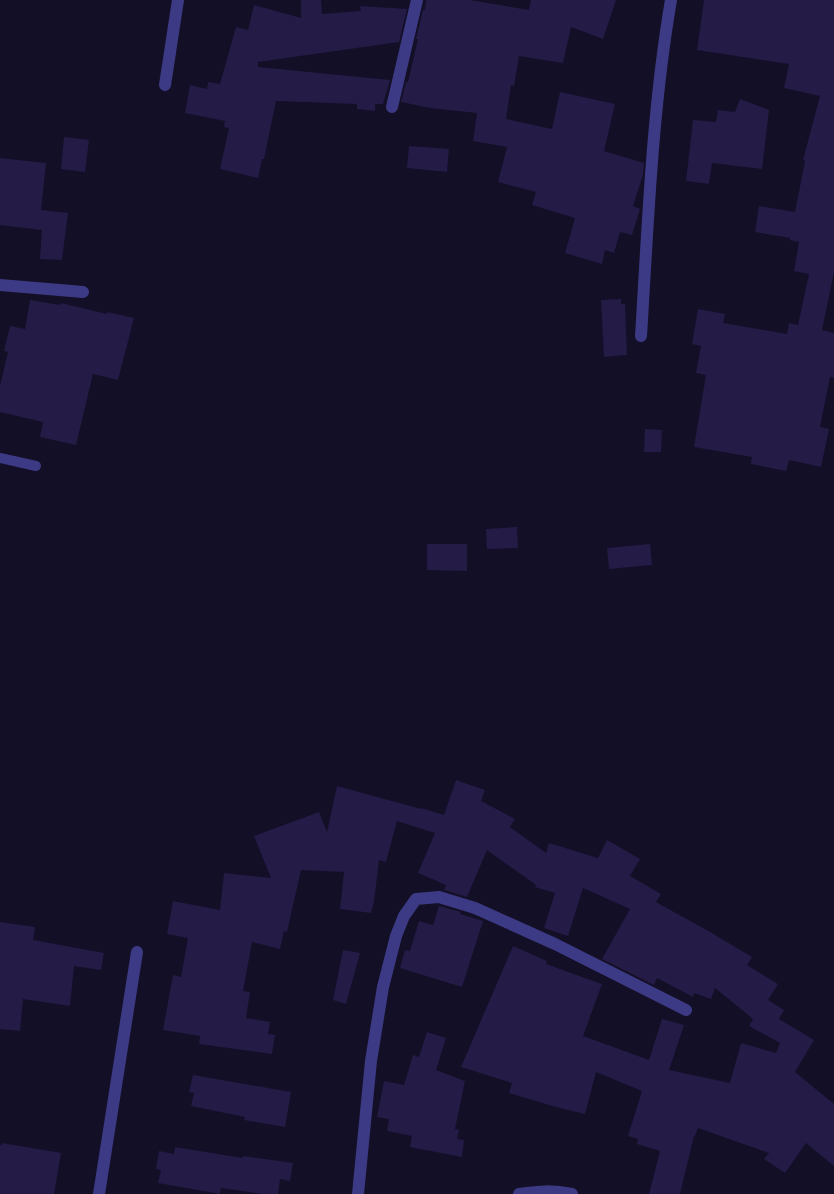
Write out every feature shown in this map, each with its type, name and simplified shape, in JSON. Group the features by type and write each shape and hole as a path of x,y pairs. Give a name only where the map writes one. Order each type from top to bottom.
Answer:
{"street":[{"path":"165,85 178,0"},
{"path":"392,107 417,0"},
{"path":"641,336 654,127 662,49 671,0"},
{"path":"0,284 83,292"},
{"path":"358,1194 371,1061 383,987 396,936 404,916 416,899 439,897 475,908 555,944 686,1010"},
{"path":"99,1194 137,952"},
{"path":"520,1194 556,1191 572,1194"}],"lane":[{"path":"0,458 36,466"}],"building":[{"path":"301,0 321,0 322,14 361,11 360,6 407,9 399,42 258,62 258,67 390,80 383,104 375,104 375,111 357,109 357,104 276,101 264,159 262,159 258,178 220,169 229,128 224,127 225,121 185,113 190,85 207,89 208,82 220,84 236,27 248,30 254,5 301,18"},
{"path":"426,0 470,0 529,10 531,0 616,0 603,39 571,27 563,63 519,56 514,86 511,85 506,119 552,129 560,92 615,104 604,151 644,163 643,175 633,206 640,209 632,235 620,232 614,253 605,250 602,264 565,253 575,218 532,205 536,192 498,182 507,147 473,141 477,113 430,108 401,102 406,82 408,82"},
{"path":"704,0 834,0 834,272 822,330 834,333 834,378 830,377 820,427 829,429 821,467 789,460 786,471 751,464 752,457 694,447 706,375 696,373 701,346 692,344 698,309 725,314 723,323 787,334 789,323 798,325 809,274 794,271 799,242 790,240 790,238 755,232 759,206 795,212 805,161 803,160 820,96 784,88 789,64 697,50"},
{"path":"740,99 769,110 762,169 712,163 709,184 686,181 693,120 716,122 718,110 735,112"},
{"path":"64,137 89,140 85,172 61,169"},
{"path":"409,146 449,149 447,172 407,168"},
{"path":"0,158 46,163 41,210 68,213 62,260 40,259 42,230 0,225"},
{"path":"621,299 621,304 625,304 627,355 604,357 601,300"},
{"path":"30,300 60,305 61,303 107,314 107,312 134,318 118,380 93,374 76,445 40,437 43,422 0,412 0,386 8,352 4,351 10,326 25,329"},
{"path":"645,429 662,430 661,452 644,452"},
{"path":"517,527 518,548 487,549 486,529"},
{"path":"427,544 467,544 467,571 427,570"},
{"path":"650,544 652,565 609,569 607,548"},
{"path":"456,780 485,790 481,801 515,819 510,827 546,853 549,843 598,858 607,840 640,859 630,876 661,894 656,902 752,957 747,965 778,984 768,1000 784,1010 779,1019 814,1040 795,1072 834,1104 834,1166 806,1143 785,1173 764,1159 769,1153 698,1128 694,1136 680,1194 649,1194 660,1151 637,1144 638,1139 628,1136 642,1091 596,1072 585,1114 509,1093 512,1083 461,1067 513,946 547,961 546,964 602,984 583,1036 649,1060 662,1019 684,1025 669,1070 730,1083 741,1043 776,1053 780,1043 749,1026 753,1019 715,988 711,999 694,993 693,997 657,978 654,985 602,959 630,909 583,888 568,936 544,928 555,893 535,887 536,885 487,850 467,897 444,890 446,885 418,873 435,833 397,821 386,862 379,860 371,913 340,909 344,872 301,870 287,932 284,931 280,949 252,942 243,991 250,992 246,1018 270,1022 268,1034 275,1035 272,1054 199,1044 200,1036 163,1030 173,975 181,977 188,938 167,934 173,901 220,910 224,873 271,878 254,836 319,812 327,832 337,786 444,815"},
{"path":"439,906 483,921 462,987 400,968 405,950 410,951 419,921 433,925"},
{"path":"0,922 35,927 33,940 104,953 101,970 74,966 70,1006 23,999 20,1031 0,1029"},
{"path":"343,950 360,953 346,1004 333,1000"},
{"path":"427,1032 446,1038 436,1070 465,1081 455,1129 459,1130 457,1139 464,1140 462,1157 410,1147 412,1136 387,1131 389,1119 377,1117 384,1081 404,1085 413,1055 419,1057"},
{"path":"193,1075 291,1092 285,1127 244,1120 245,1117 191,1106 194,1093 189,1092"},
{"path":"2,1143 61,1153 54,1194 0,1194 0,1145"},
{"path":"175,1147 243,1158 243,1156 293,1163 290,1181 280,1179 278,1194 262,1194 221,1188 220,1194 158,1183 161,1170 156,1169 159,1151 174,1154"}]}
